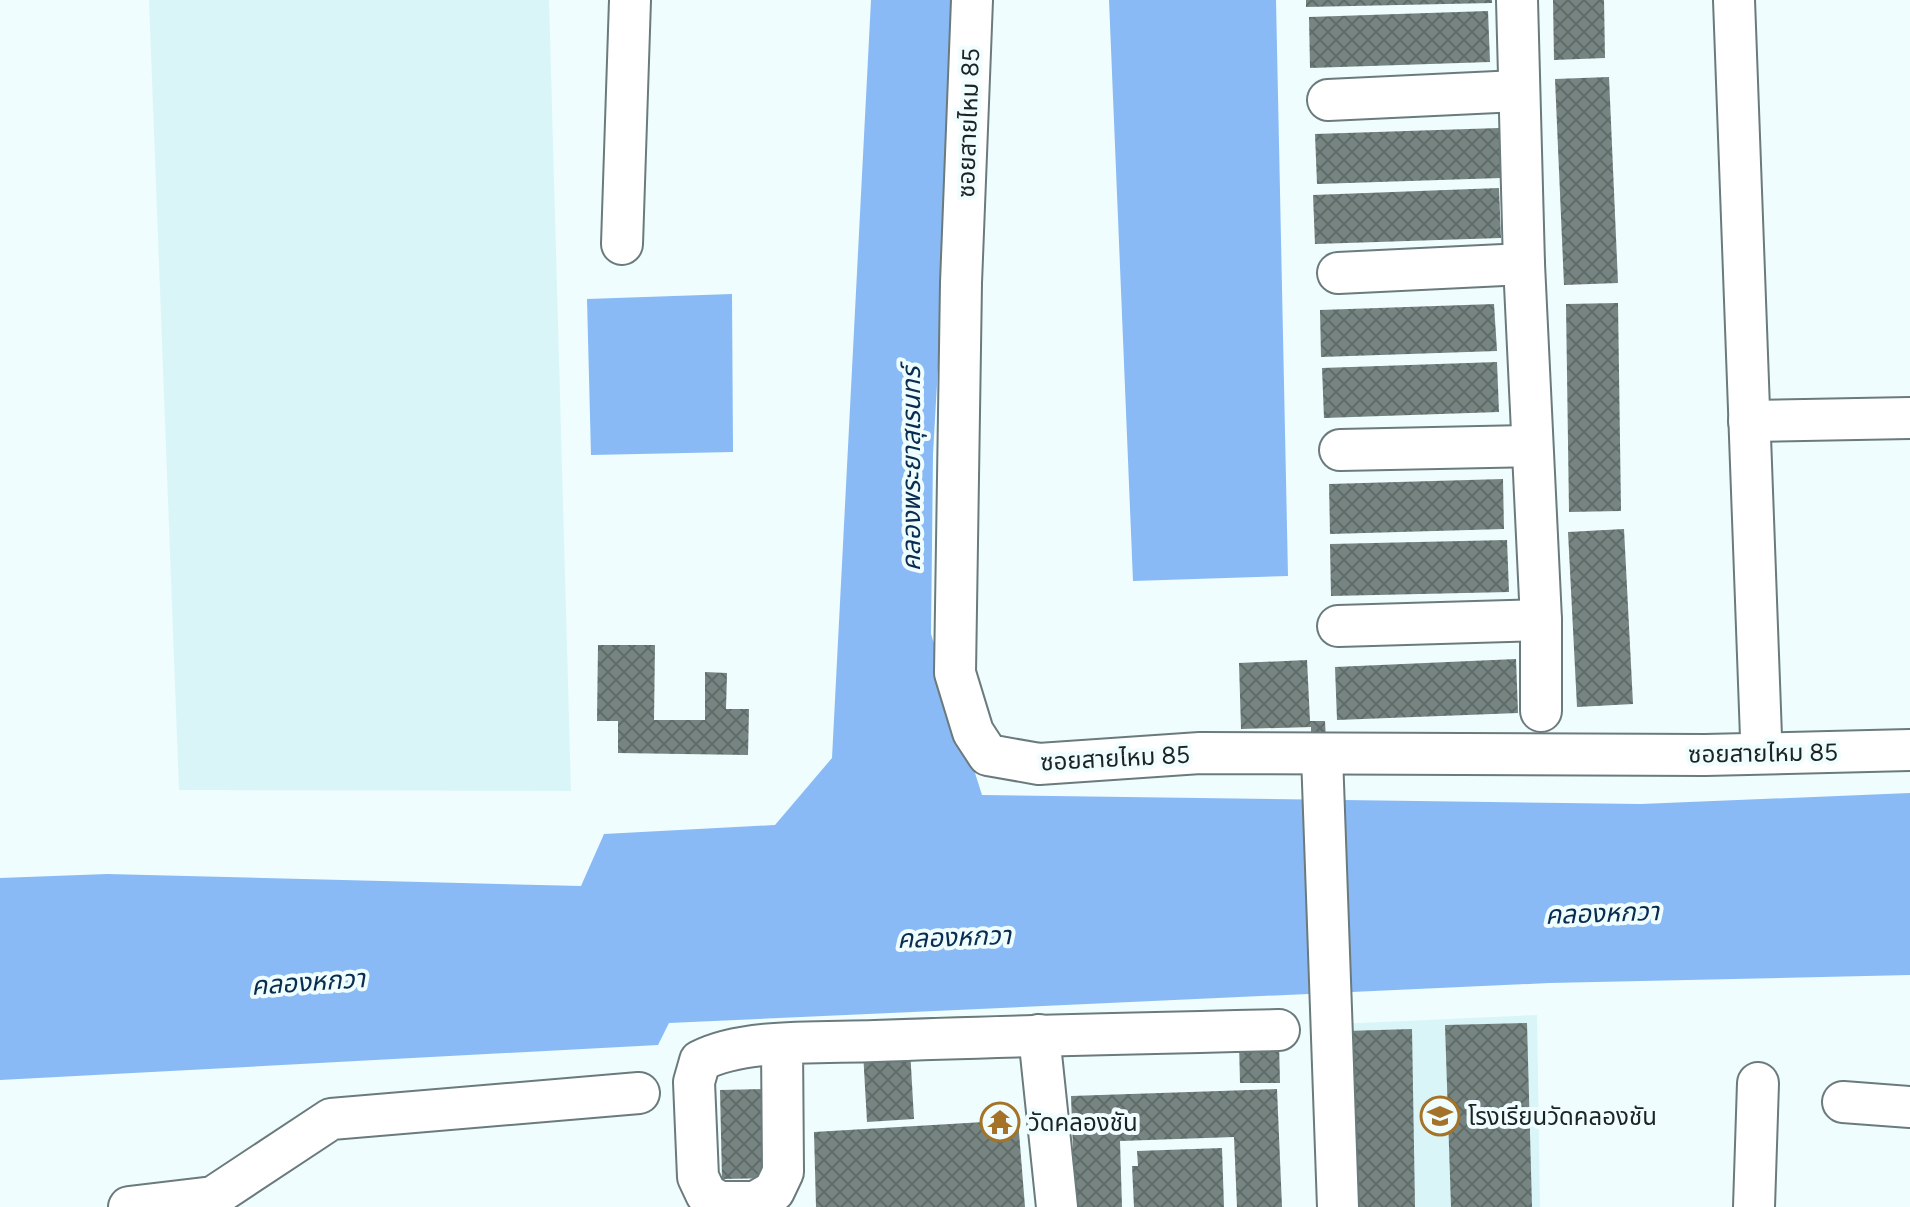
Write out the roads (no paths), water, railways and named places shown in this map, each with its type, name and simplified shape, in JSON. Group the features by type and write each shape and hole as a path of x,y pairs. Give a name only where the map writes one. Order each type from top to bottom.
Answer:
{"street":[{"path":"622,244 630,0"},
{"name":"ซอยสายไหม 85","path":"972,0 961,283 955,673 973,732 988,755 1039,764 1200,753 1323,770 1910,750"},
{"path":"1517,0 1524,264 1541,620 1541,711"},
{"path":"1734,0 1761,737"},
{"path":"1328,100 1518,91"},
{"path":"1338,273 1524,264"},
{"path":"1749,421 1910,418"},
{"path":"1340,450 1532,446"},
{"path":"1338,626 1541,620"},
{"path":"1323,770 1338,1207"},
{"path":"782,1045 1279,1030"},
{"path":"1039,1035 1057,1207"},
{"path":"1754,1207 1758,1083"},
{"path":"129,1207 213,1197 331,1119 639,1093"},
{"path":"1843,1102 1910,1107"}],"water":[{"path":"871,0 959,0 933,454 931,634 982,795 1641,804 1910,793 1910,975 1549,983 669,1023 658,1045 0,1080 0,878 107,874 581,886 604,834 775,825 832,758"},
{"path":"1109,0 1276,0 1288,576 1133,581"},
{"path":"732,294 733,452 591,455 587,299"}],"place":[{"name":"โรงเรียนวัดคลองชัน","path":"1440,1116"},
{"name":"วัดคลองชัน","path":"1000,1122"}],"water label":[{"name":"คลองพระยาสุเรนทร์","path":"911,469"},
{"name":"คลองหกวา","path":"1602,913"},
{"name":"คลองหกวา","path":"954,937"},
{"name":"คลองหกวา","path":"308,982"}]}
